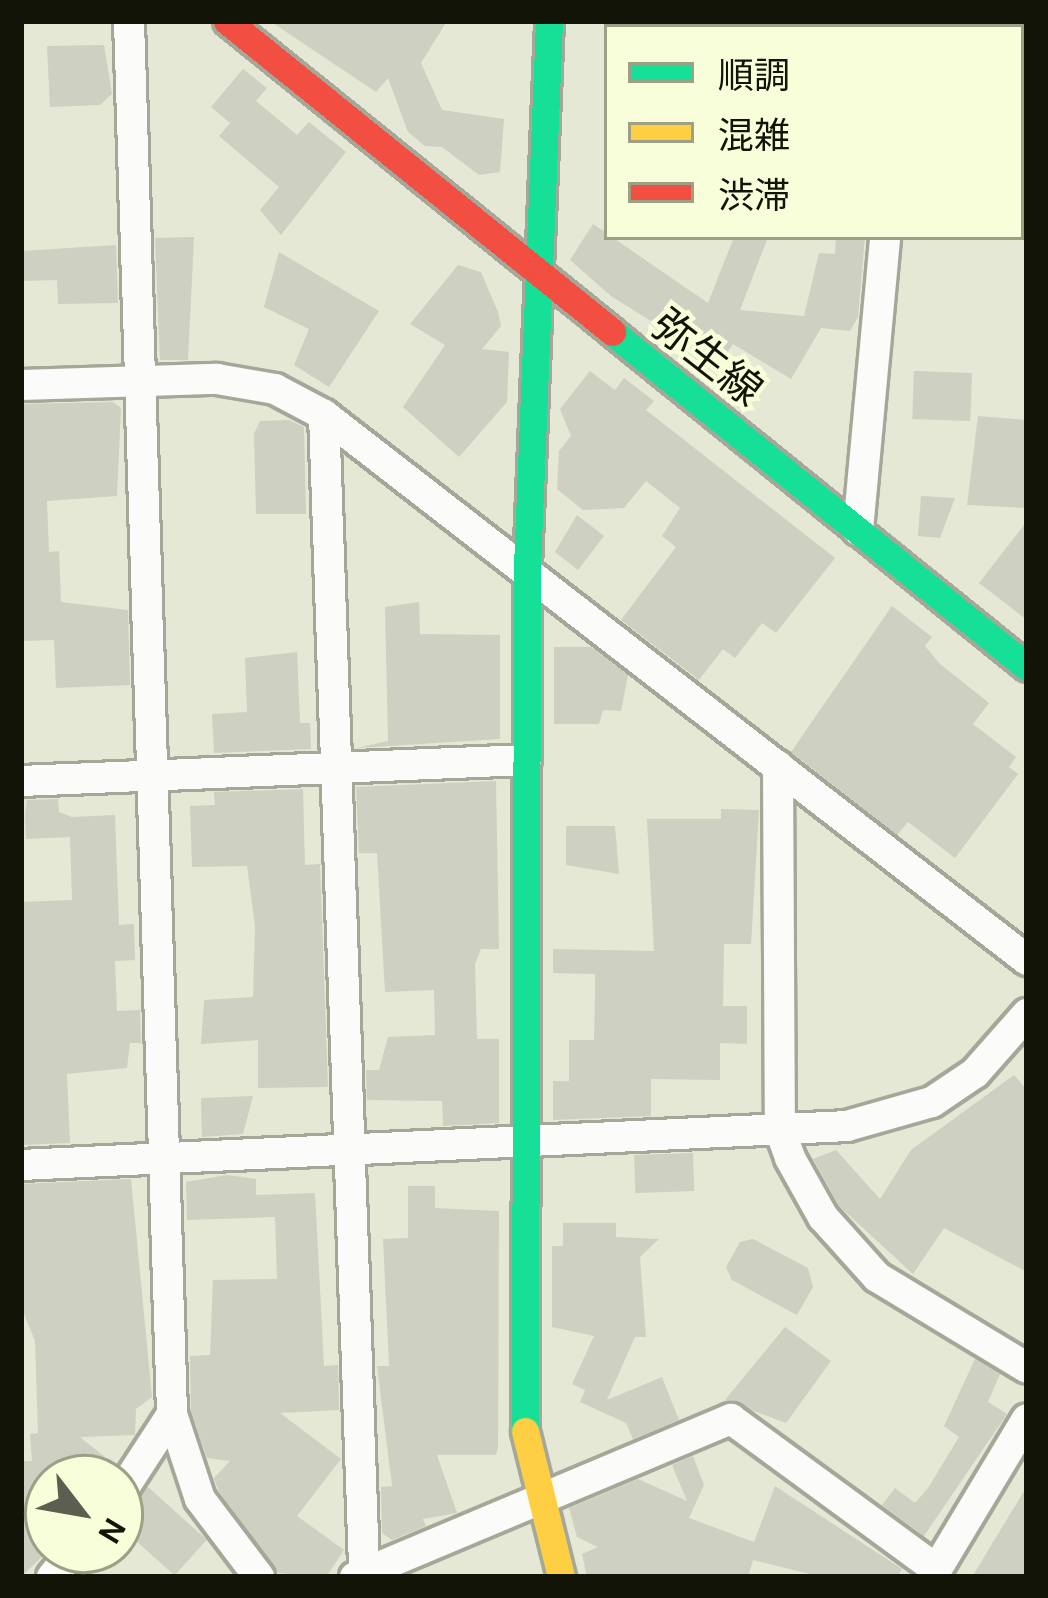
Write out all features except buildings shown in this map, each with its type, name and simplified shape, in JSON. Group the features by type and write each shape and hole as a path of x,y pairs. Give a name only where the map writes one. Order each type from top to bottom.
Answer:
{"street":[{"path":"129,21 172,1414 200,1499 260,1577"},
{"name":"弥生線","path":"227,21 532,274 1027,667"},
{"path":"549,21 532,274 524,1144 532,1498 561,1577"},
{"path":"858,530 885,240"},
{"path":"21,385 142,381 275,389 323,415 527,567 1027,960"},
{"path":"323,415 359,1571 730,1419 934,1574 1027,1419"},
{"path":"21,781 526,760"},
{"path":"778,766 780,1130 848,1250 1027,1368"},
{"path":"21,1165 847,1126 932,1102 975,1073 1027,1014"},
{"path":"144,1457 172,1414"}],"traffic: fast":[{"path":"525,1431 527,567 549,21"},
{"path":"612,332 1027,667"}],"traffic: slow":[{"path":"525,1431 561,1577"}],"traffic: jam":[{"path":"227,21 612,332"}]}
